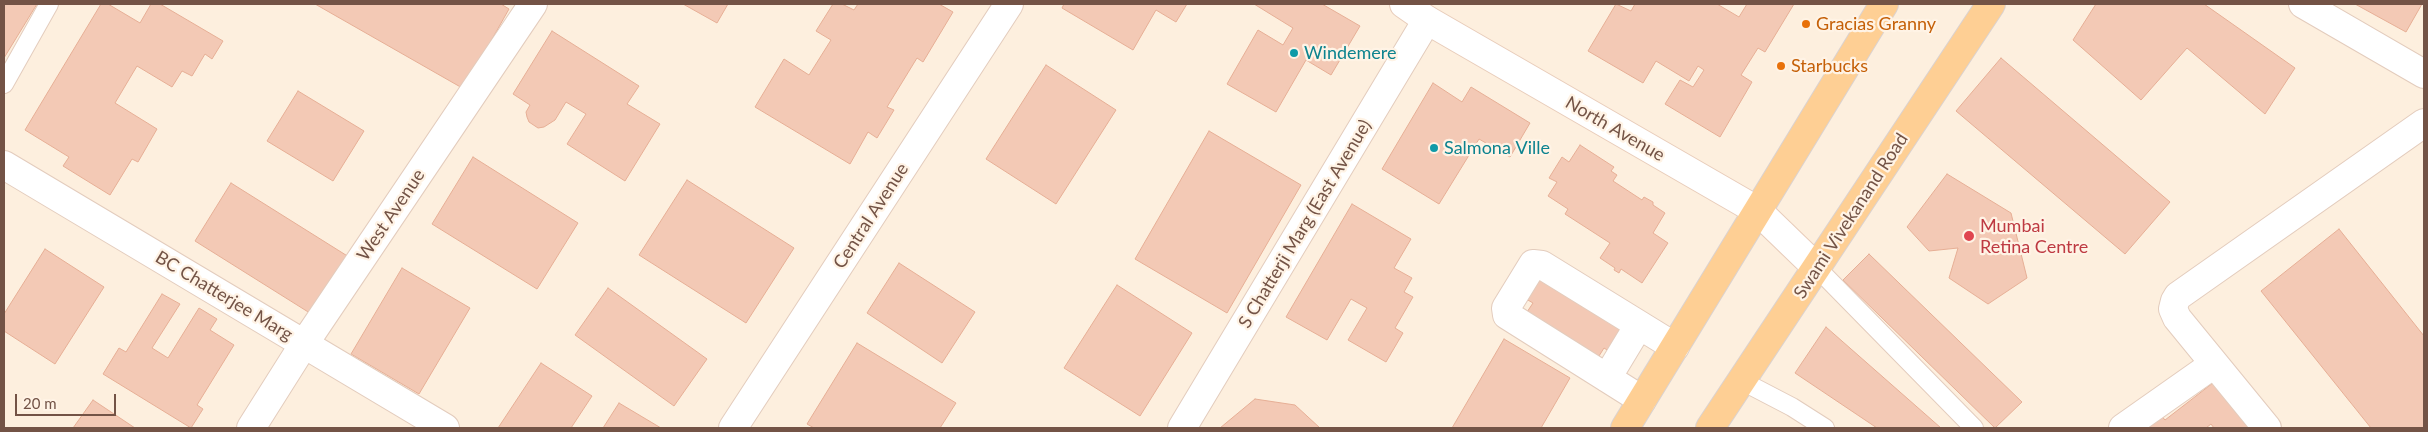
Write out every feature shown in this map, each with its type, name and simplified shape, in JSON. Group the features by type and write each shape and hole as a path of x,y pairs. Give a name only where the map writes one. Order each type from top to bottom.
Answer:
{"main road":[{"path":"1625,428 1884,4"},
{"name":"Swami Vivekanand Road","path":"1710,428 1992,4"}],"street":[{"name":"West Avenue","path":"251,428 304,344 533,4"},
{"name":"Central Avenue","path":"733,428 1010,4"},
{"name":"North Avenue","path":"1404,4 1427,20 1758,212 1817,268"},
{"path":"2303,4 2424,74"},
{"name":"S Chatterji Marg (East Avenue)","path":"1182,428 1427,20"},
{"path":"2267,428 2177,318 2173,309 2178,296 2424,123"},
{"name":"BC Chatterjee Marg","path":"4,165 445,428"},
{"path":"1642,400 1507,316 1506,308 1533,264 1542,265 1675,347"},
{"path":"1607,378 1640,325"},
{"path":"2123,428 2214,364"}],"lane":[{"path":"4,84 49,4"},
{"path":"1817,268 1974,428"},
{"path":"1742,381 1792,407 1825,428"}],"building":[{"path":"4,4 37,4 4,58"},
{"path":"101,4 108,4 140,23 151,4 160,4 223,41 212,59 205,54 192,76 182,71 172,87 137,66 115,103 157,129 138,162 132,159 110,195 63,166 69,157 25,130"},
{"path":"315,4 501,4 509,9 464,89"},
{"path":"683,4 728,4 717,23"},
{"path":"833,4 842,4 854,10 858,4 939,4 953,12 923,62 917,58 887,107 894,110 877,138 868,132 850,164 755,107 784,59 809,75 831,40 816,31"},
{"path":"1064,4 1187,4 1176,22 1156,10 1133,50 1062,8"},
{"name":"Windemere","path":"1254,4 1322,4 1360,26 1331,75 1306,60 1276,112 1227,84 1258,30 1283,45 1293,28"},
{"path":"1616,4 1631,11 1635,4 1717,4 1739,17 1747,4 1794,4 1765,52 1758,48 1741,75 1752,82 1720,137 1665,104 1680,80 1693,87 1704,70 1698,66 1689,81 1656,61 1643,83 1588,51"},
{"path":"2096,4 2204,4 2295,68 2265,114 2187,48 2141,100 2073,40"},
{"path":"2355,4 2422,4 2406,32"},
{"path":"552,31 639,86 627,104 660,124 625,181 567,144 586,114 566,102 555,120 544,127 538,128 529,122 527,117 526,112 530,105 513,94"},
{"path":"2001,58 2170,202 2125,254 1956,111"},
{"path":"1046,65 1116,110 1056,204 986,159"},
{"name":"Salmona Ville","path":"1433,83 1462,102 1471,87 1530,123 1510,157 1479,139 1439,204 1382,169"},
{"path":"298,91 364,131 333,181 267,141"},
{"path":"1209,131 1301,185 1227,313 1135,259"},
{"path":"1580,145 1614,167 1611,171 1617,175 1613,181 1642,200 1644,197 1653,202 1653,205 1665,213 1653,233 1668,243 1642,283 1621,269 1619,273 1600,258 1610,243 1565,214 1568,209 1548,196 1557,182 1549,178 1562,157 1569,162"},
{"path":"473,157 578,223 537,289 432,224"},
{"path":"1947,174 2011,213 2027,278 1988,304 1949,278 1958,248 1929,251 1907,227"},
{"path":"687,180 794,248 746,323 639,255"},
{"path":"231,183 349,257 313,315 195,241"},
{"path":"1352,204 1411,239 1394,268 1412,278 1404,292 1413,297 1395,328 1403,333 1386,362 1348,340 1367,308 1351,299 1327,340 1286,317"},
{"path":"2339,229 2424,336 2424,428 2371,428 2261,291"},
{"path":"45,249 104,287 55,364 4,331 4,314"},
{"path":"1869,254 2022,402 1995,428 1843,280"},
{"path":"899,263 975,312 942,363 867,313"},
{"path":"402,268 470,308 419,394 351,354"},
{"path":"1537,269 1629,327 1612,353 1604,348 1594,364 1523,318 1533,303 1521,296"},
{"path":"1117,285 1192,333 1140,416 1064,368"},
{"path":"608,288 707,359 674,406 575,335"},
{"path":"162,294 180,304 152,348 168,358 199,308 217,319 210,330 234,345 197,405 203,409 191,428 103,374 119,348 126,352"},
{"path":"1826,327 1941,428 1877,428 1795,373"},
{"path":"1504,339 1570,378 1541,428 1452,428"},
{"path":"857,343 956,403 940,428 814,428 807,424"},
{"path":"541,363 592,396 571,428 498,428"},
{"path":"2218,379 2258,428 2214,428 2211,424 2206,428 2140,428 2159,413 2165,420"},
{"path":"1255,399 1295,405 1320,428 1220,428"},
{"path":"93,400 135,428 73,428"},
{"path":"619,403 661,428 603,428"}],"place":[{"name":"Gracias Granny","path":"1806,24"},
{"name":"Windemere","path":"1294,53"},
{"name":"Starbucks","path":"1781,66"},
{"name":"Salmona Ville","path":"1434,148"},
{"name":"Mumbai Retina Centre","path":"1969,236"}]}
